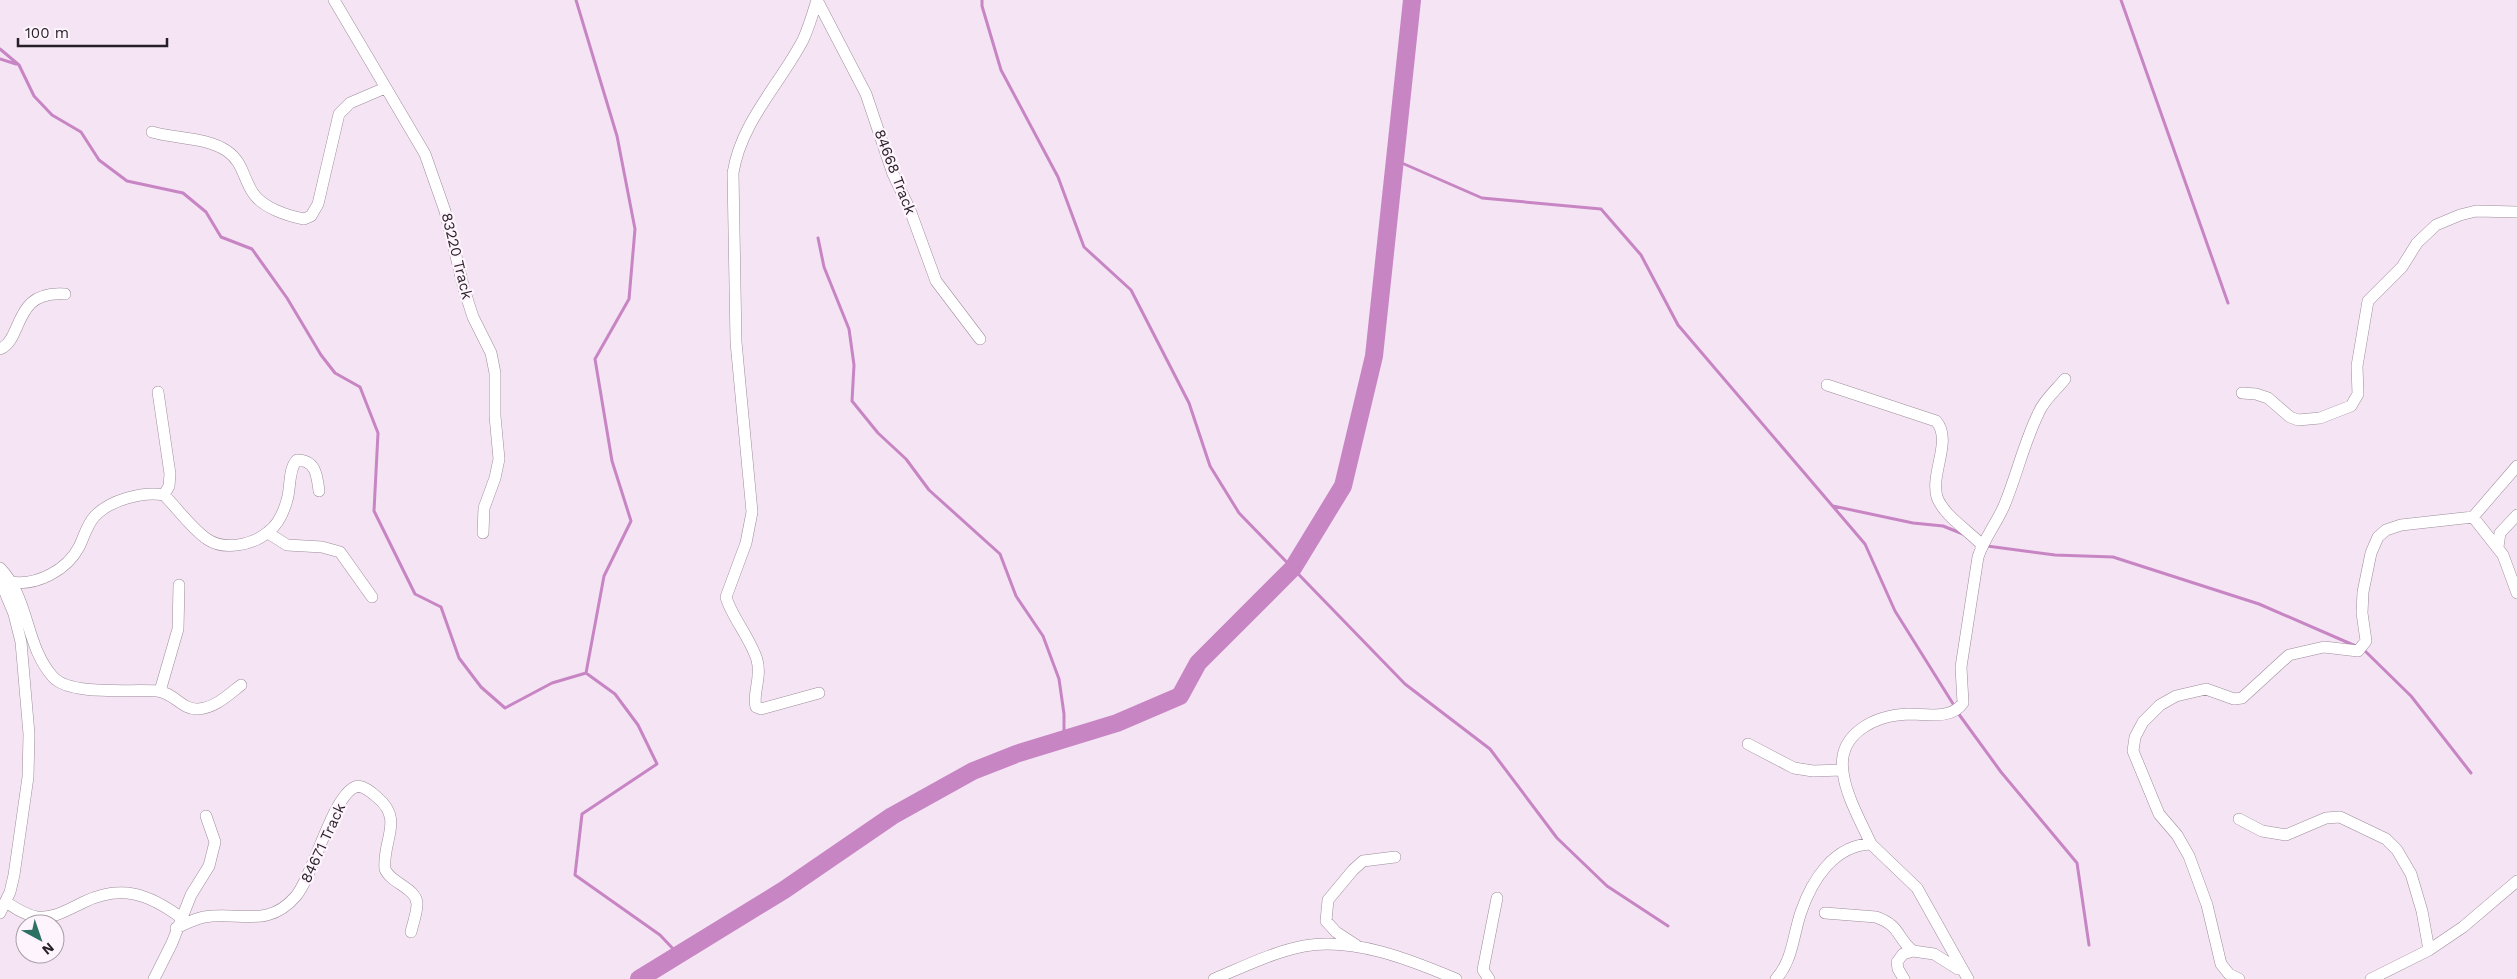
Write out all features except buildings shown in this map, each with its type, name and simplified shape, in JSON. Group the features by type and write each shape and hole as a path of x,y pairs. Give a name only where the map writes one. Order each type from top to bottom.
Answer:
{"street":[{"name":"83220 Track","path":"334,0 417,139 430,166 445,211 464,290 473,317 493,363 499,458 495,478 484,508 483,533"},
{"path":"817,0 803,40 750,127 737,156 733,172 736,342 752,512 746,543 726,597 756,658 760,680 755,700 756,707 762,708 819,693"},
{"name":"84668 Track","path":"817,0 866,94 893,174 910,210 936,281 980,339"},
{"path":"152,132 207,142 223,148 240,164 254,193 259,199 273,208 304,219 312,216 318,204 339,114 350,103 385,88"},
{"path":"2242,393 2256,394 2268,398 2290,417 2298,420 2320,418 2351,406 2358,394 2357,366 2368,301 2402,267 2417,243 2436,225 2460,215 2476,211 2517,212"},
{"path":"0,349 9,342 21,315 36,301 48,295 65,294"},
{"path":"1966,976 1917,888 1871,844 1842,770 1844,756 1854,734 1866,724 1899,715 1950,713 1963,703 1962,653 1978,557 1982,545 2004,506 2023,448 2039,411 2065,379"},
{"path":"1827,384 1936,421 1942,435 1937,471 1937,495 1942,506 1982,545"},
{"path":"158,392 170,474 169,486 164,495"},
{"path":"6,581 35,582 64,564 78,548 91,521 102,510 138,496 164,495 208,540 221,544 236,545 268,533 284,509 294,464 298,460 308,462 315,468 320,491"},
{"path":"2239,979 2229,974 2221,964 2207,905 2189,856 2177,835 2159,814 2140,771 2133,751 2138,730 2151,712 2160,705 2192,691 2206,689 2234,699 2242,698 2282,660 2294,653 2324,647 2358,651 2366,641 2362,613 2363,592 2371,553 2378,537 2386,530 2401,525 2473,517 2517,466"},
{"path":"2498,548 2500,534 2517,515"},
{"path":"2473,517 2498,548 2508,564 2517,593"},
{"path":"268,533 287,545 322,547 340,552 372,597"},
{"path":"0,568 6,581 23,606 31,634 47,670 59,683 91,690 160,691 173,696 186,706 197,709 216,703 241,686"},
{"path":"0,913 6,902 14,875 28,777 29,734 21,642 6,581"},
{"path":"160,691 178,629 179,585"},
{"path":"1748,744 1794,768 1813,771 1842,770"},
{"name":"84671 Track","path":"176,928 205,917 260,917 283,908 303,887 326,831 346,794 358,786 367,789 390,810 392,822 385,869 388,876 415,898 417,904 411,932"},
{"path":"154,979 172,943 180,917 190,895 207,870 213,853 214,835 206,816"},
{"path":"2238,819 2262,831 2286,835 2326,818 2340,817 2386,839 2397,850 2410,874 2422,911 2429,950"},
{"path":"1776,979 1784,970 1790,958 1800,914 1809,892 1823,871 1845,850 1871,844"},
{"path":"1359,948 1336,932 1326,921 1328,900 1363,861 1395,857"},
{"path":"2371,979 2429,950 2463,927 2517,881"},
{"path":"6,902 30,915 47,917 69,910 100,895 127,893 151,898 180,917"},
{"path":"1489,979 1483,970 1497,898"},
{"path":"1825,913 1876,917 1883,920 1894,926 1913,951"},
{"path":"1214,979 1270,957 1305,946 1340,944 1402,960 1456,979"},
{"path":"1904,979 1898,969 1897,962 1903,954 1913,951 1934,954 1966,976"}],"waterway":[{"path":"576,0 617,136 635,229 629,299 595,359 612,461 631,521 604,576 586,673"},
{"path":"982,0 982,6 1001,70 1058,177 1084,247 1131,290 1189,403 1210,466 1239,513 1405,684 1490,749 1557,838 1607,886 1668,926"},
{"path":"639,979 784,890 892,816 973,771 1016,754 1117,723 1180,696 1198,663 1293,568 1343,486 1374,356 1412,0"},
{"path":"2121,0 2228,303"},
{"path":"0,49 19,65 34,96 52,115 81,132 99,160 127,181 183,193 206,212 221,237 252,249 287,298 321,355 335,373 360,387 378,433 374,511 415,594 441,607 459,658 481,687 505,708 552,683 586,673 615,694 638,725 657,764 582,814 575,875 660,935 678,954"},
{"path":"0,59 16,64"},
{"path":"1395,160 1482,198 1601,209 1641,255 1678,325 1865,544 1895,611 1955,707"},
{"path":"818,238 824,267 849,329 854,365 852,401 878,433 906,459 929,490 1000,554 1016,596 1043,636 1059,679 1064,714 1064,740"},
{"path":"1833,506 1913,523 1943,526 1963,534"},
{"path":"1987,546 2055,555 2113,557 2259,604 2358,647"},
{"path":"2364,650 2411,696 2471,773"},
{"path":"1958,713 2001,772 2077,863 2089,945"},
{"path":"650,971 654,979"}]}
